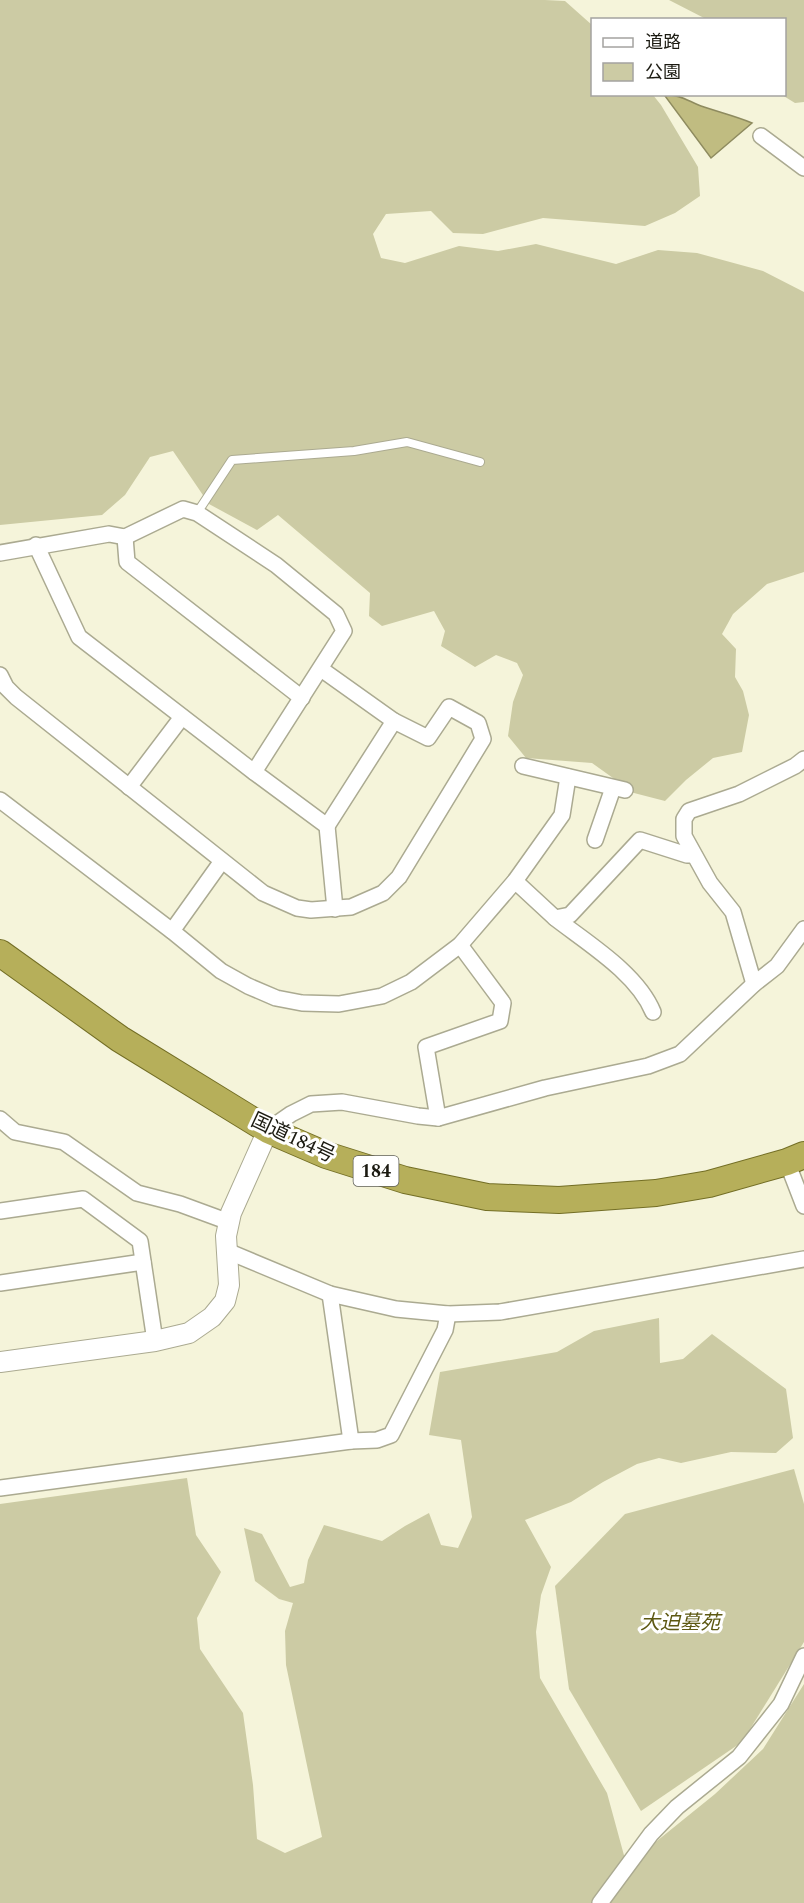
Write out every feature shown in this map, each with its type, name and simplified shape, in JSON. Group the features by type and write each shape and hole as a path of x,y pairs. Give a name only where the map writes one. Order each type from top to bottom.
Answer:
{"highway":[{"name":"国道184号","path":"0,953 120,1039 268,1130 326,1155 405,1180 487,1197 559,1200 656,1193 709,1184 796,1159"}],"street":[{"path":"761,136 804,168"},
{"path":"0,553 108,534 125,537 183,509 197,513 276,565 336,614 344,632 254,772"},
{"path":"125,537 127,562 302,698"},
{"path":"36,545 79,637 327,826"},
{"path":"2,684 263,893 297,908 335,909 363,903 383,893 399,877 483,739 478,723 448,707 428,738 394,721 321,669"},
{"path":"129,787 182,717"},
{"path":"335,909 327,826 394,721"},
{"path":"754,984 733,912 710,883 694,855 684,836 684,819 689,811 739,794 795,766 804,759"},
{"path":"522,766 619,789 595,840"},
{"path":"0,800 230,976 276,998 302,1003 339,1004 382,996 411,982 460,945 515,881 562,815 568,777"},
{"path":"555,918 570,915 640,840 687,855 694,855"},
{"path":"172,931 222,861"},
{"path":"515,881 555,918 622,969 649,1001 653,1012"},
{"path":"0,1362 155,1341 189,1333 212,1317 225,1301 229,1285 226,1236 229,1222 268,1130 291,1114 311,1104 342,1102 438,1118 546,1088 668,1060 680,1054 754,984 777,966 804,929"},
{"path":"438,1118 426,1047 500,1021 503,1004 460,945"},
{"path":"0,1119 15,1131 64,1142 137,1193 180,1204 229,1222"},
{"path":"796,1159 804,1206"},
{"path":"0,1211 83,1199 140,1241 155,1341"},
{"path":"228,1251 330,1294 396,1309 448,1314 500,1312 804,1259"},
{"path":"0,1283 143,1262"},
{"path":"330,1294 351,1441"},
{"path":"0,1488 351,1441 377,1440 391,1435 445,1330 448,1314"},
{"path":"600,1903 651,1834 677,1807 739,1757 780,1704 804,1656"}],"lane":[{"path":"197,513 232,460 354,451 406,442 480,462"}],"green space":[{"path":"0,0 565,1 591,24 591,96 654,96 698,167 700,196 675,213 645,226 543,218 483,234 453,233 431,211 386,214 373,234 381,258 405,263 459,246 498,251 536,244 616,264 658,250 697,253 763,271 804,292 804,572 767,584 733,614 722,634 736,649 735,677 743,691 749,715 742,752 713,758 665,801 634,793 592,763 526,758 508,736 513,702 523,675 517,663 496,655 475,667 441,646 445,631 434,611 382,626 369,616 370,593 278,515 257,530 209,504 173,451 150,457 125,495 102,515 0,525"},
{"path":"669,0 804,0 804,102 795,103 784,96 786,96 786,18 704,18"},
{"path":"659,1318 660,1363 683,1359 712,1334 786,1389 793,1438 776,1453 731,1452 681,1463 659,1458 637,1464 571,1502 525,1520 551,1567 541,1595 536,1632 540,1678 607,1793 625,1859 647,1849 715,1794 763,1749 804,1684 804,1903 0,1903 0,1504 187,1478 196,1535 221,1572 197,1618 200,1649 243,1713 253,1785 257,1839 285,1853 322,1837 286,1665 285,1631 293,1603 279,1599 255,1581 244,1528 262,1534 290,1587 304,1583 308,1560 324,1525 382,1541 429,1513 441,1545 458,1548 472,1517 461,1440 429,1435 440,1372 557,1352 594,1331"},
{"name":"大迫墓苑","path":"794,1469 804,1504 804,1642 742,1742 641,1811 569,1689 555,1586 625,1514"}],"shaded area":[{"path":"665,96 680,97 752,123 711,158"}]}
